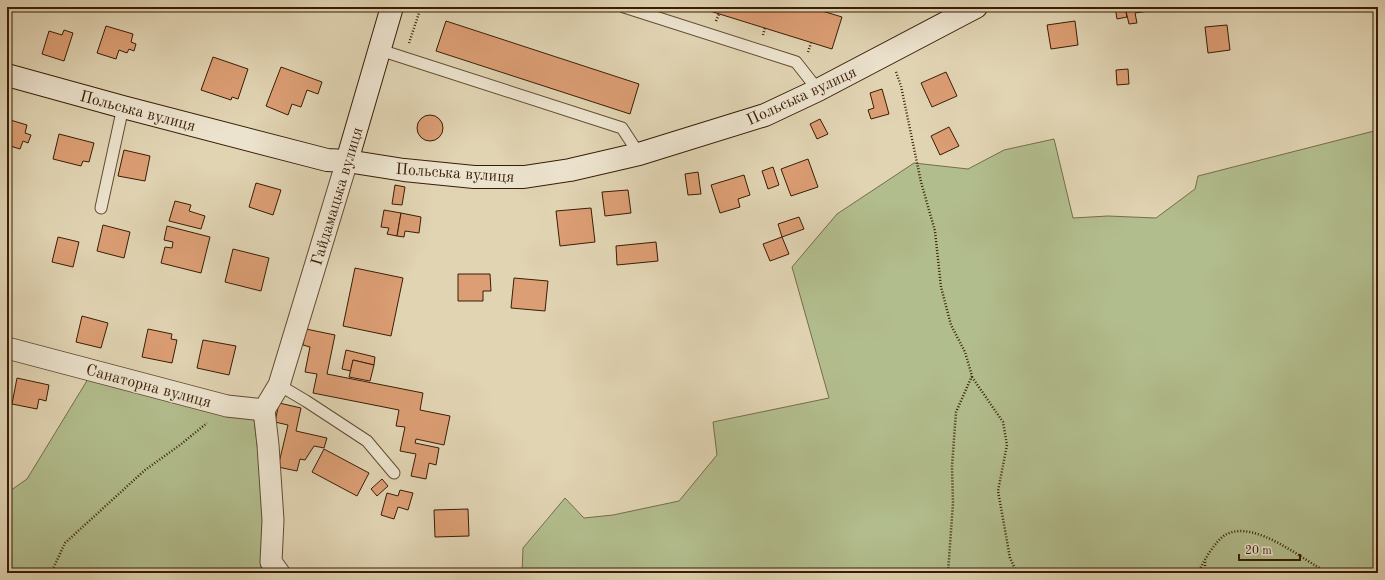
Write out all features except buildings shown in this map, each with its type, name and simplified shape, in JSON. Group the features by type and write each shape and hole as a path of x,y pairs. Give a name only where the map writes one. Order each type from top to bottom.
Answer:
{"street":[{"name":"Гайдамацька вулиця","path":"279,386 392,7"},
{"name":"Польська вулиця","path":"7,75 327,160 347,161 404,170 474,177 524,177 570,170 639,154 765,115 818,90 976,7"},
{"name":"Санаторна вулиця","path":"7,348 227,406 264,410"},
{"path":"279,386 264,410 273,520 271,562 279,573"}],"lane":[{"path":"624,7 796,62 818,90"},
{"path":"380,50 622,128 639,154"},
{"path":"101,208 123,107"},
{"path":"279,386 306,401 367,441 394,473"}],"path":[{"path":"404,58 421,7"},
{"path":"888,54 902,86 921,182 936,231 941,287 951,325 965,352 972,376 1003,422 1006,445 998,491 1010,558 1017,573"},
{"path":"948,573 953,503 952,466 956,412 972,376"},
{"path":"50,573 65,543 145,470 180,445 227,406"},
{"path":"1198,573 1211,549 1227,534 1246,530 1259,534 1286,547 1328,573"},
{"path":"1205,560 1205,573"}],"green space":[{"path":"1378,130 1378,573 522,573 523,548 565,498 584,518 613,515 679,501 717,455 713,422 829,398 792,267 837,214 914,163 968,169 1004,150 1054,139 1073,218 1108,216 1156,218 1195,189 1198,176"},
{"path":"88,379 254,419 268,532 260,573 7,573 7,493 27,479"}]}
